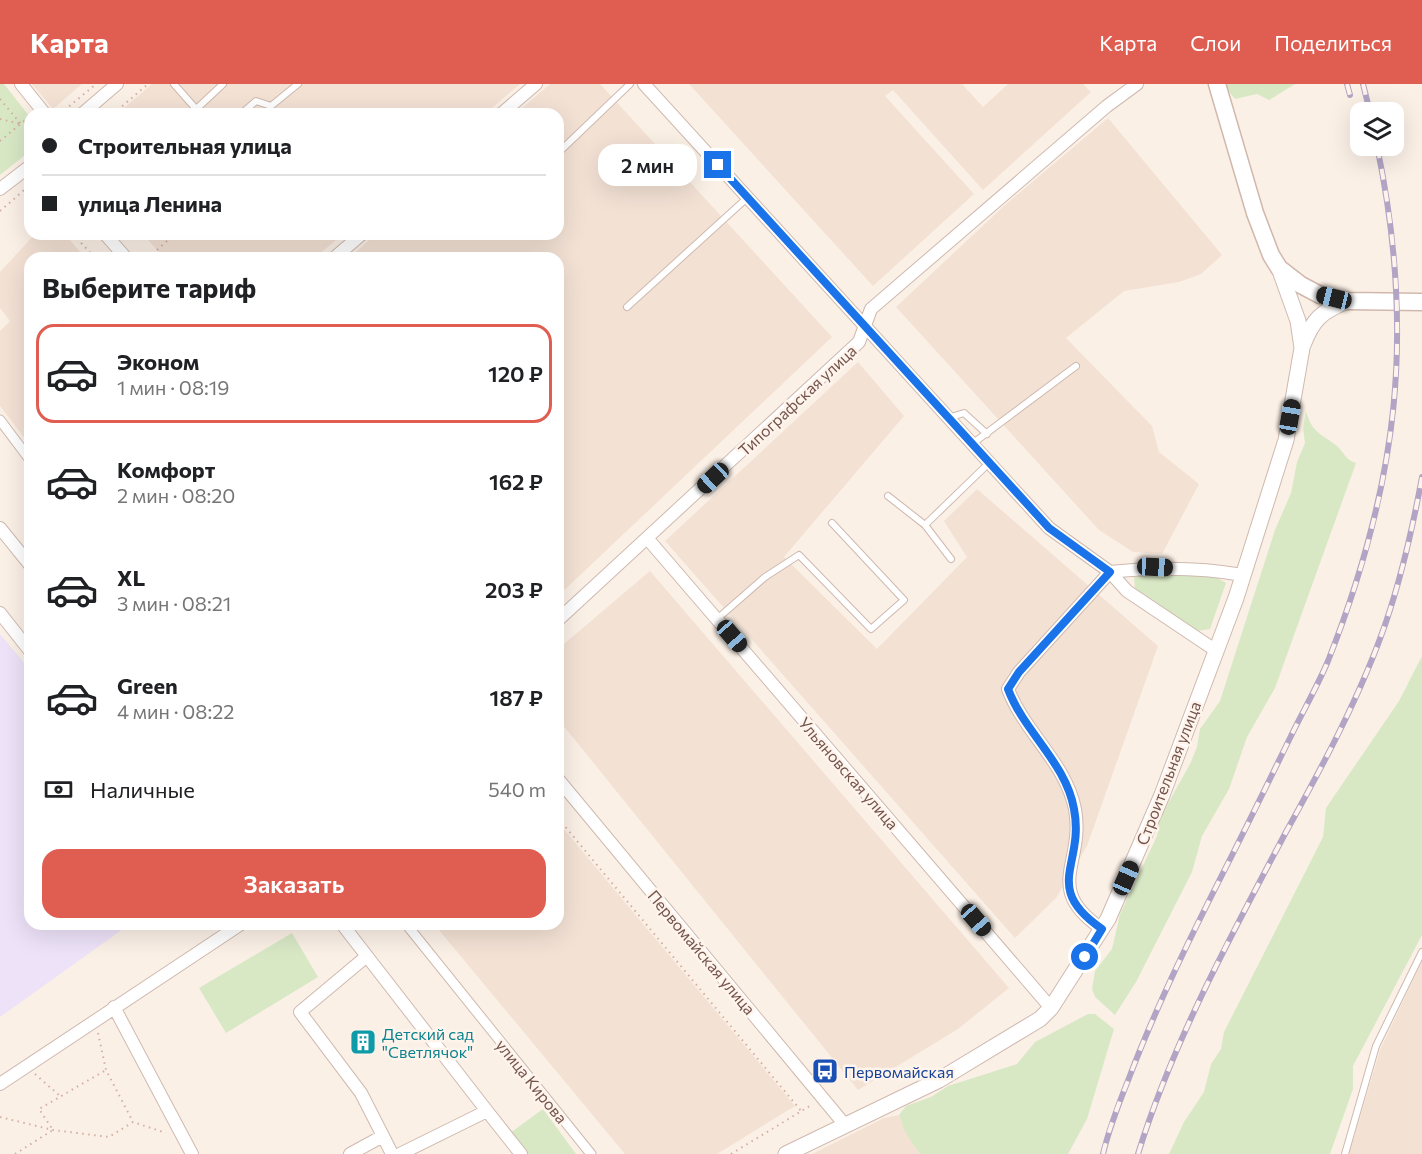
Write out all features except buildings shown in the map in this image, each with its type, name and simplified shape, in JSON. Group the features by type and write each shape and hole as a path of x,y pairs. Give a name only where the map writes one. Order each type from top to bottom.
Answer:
{"main road":[{"path":"1217,84 1256,213 1271,255 1279,268 1301,285 1320,295 1347,301 1422,302"}],"street":[{"path":"21,84 40,108"},
{"path":"89,108 117,84"},
{"path":"508,108 536,84"},
{"path":"644,84 1049,528 1110,572 1127,591 1215,650"},
{"name":"Типографская улица","path":"564,614 859,342 871,309 1107,106 1137,84"},
{"path":"0,189 24,171"},
{"path":"110,240 121,252"},
{"path":"341,252 355,240"},
{"name":"Строительная улица","path":"786,1154 939,1080 1040,1018 1051,1008 1102,929 1162,795 1243,575 1286,440 1302,348 1298,321 1279,268"},
{"path":"1302,348 1311,325 1327,309 1347,301"},
{"path":"0,420 24,452"},
{"path":"0,528 24,558"},
{"name":"Ульяновская улица","path":"647,538 1051,1008"},
{"path":"1102,929 1090,920 1070,897 1068,883 1076,845 1074,809 1057,766 1022,719 1008,689 1019,672 1110,572 1155,567 1215,570 1243,575"},
{"path":"0,613 24,643"},
{"name":"Первомайская улица","path":"564,786 845,1125"},
{"path":"0,1084 232,930"},
{"path":"347,930 521,1154"},
{"name":"улица Кирова","path":"411,930 591,1154"},
{"path":"367,956 300,1012 361,1093 392,1154"},
{"path":"114,1007 192,1154"},
{"path":"400,1154 487,1111"},
{"path":"350,1154 383,1136"}],"lane":[{"path":"174,84 191,108"},
{"path":"198,108 223,84"},
{"path":"248,108 256,101 271,106 298,84"},
{"path":"564,147 630,84"},
{"path":"627,307 747,198"},
{"path":"972,444 1076,366"},
{"path":"948,418 964,413 987,434"},
{"path":"925,525 989,463"},
{"path":"888,496 925,525 951,559"},
{"path":"717,619 765,577 799,555 871,629 904,600 832,523"},
{"path":"1345,1154 1376,1046 1422,952"}],"path":[{"path":"67,108 96,84"},
{"path":"120,108 148,84"},
{"path":"0,99 21,124"},
{"path":"0,119 21,124"},
{"path":"0,141 24,121"},
{"path":"0,211 24,190"},
{"path":"79,240 89,252"},
{"path":"155,252 168,240"},
{"path":"564,825 802,1112"},
{"path":"95,1020 106,1070 133,1122 184,1139"},
{"path":"26,1066 61,1097"},
{"path":"53,1131 39,1109 106,1070"},
{"path":"731,1154 823,1098"},
{"path":"0,1117 53,1131 109,1137 133,1122"},
{"path":"15,1154 53,1131"}],"shaded area":[{"path":"32,84 82,84 54,108"},
{"path":"152,84 520,84 492,108 124,108"},
{"path":"550,84 600,84 832,337 564,590 564,252 356,252 369,240 564,240 564,108 522,108"},
{"path":"689,84 962,84 983,107 1008,84 1083,84 1091,92 983,190 893,90 885,96 974,194 873,286"},
{"path":"1108,118 1222,255 1201,274 1179,282 1124,291 1066,338 1152,426 1159,452 1199,484 1162,554 1133,552 1099,530 896,307 1005,205"},
{"path":"29,240 70,240 80,252 24,252 24,437 0,406 0,331 10,321 0,308 0,272"},
{"path":"148,240 336,240 322,252 159,252"},
{"path":"858,362 904,416 784,557 877,649 967,557 944,521 977,489 1158,646 1087,846 1056,898 1015,938 665,541"},
{"path":"650,571 1009,988 958,1029 858,1090 564,726 564,644"},
{"path":"0,634 24,663 24,930 122,930 0,1017"},
{"path":"564,829 795,1106 717,1154 625,1154 439,930 564,930"},
{"path":"1422,961 1422,1154 1349,1154 1380,1050"},
{"path":"899,1115 905,1131 920,1154 812,1154 884,1118"}],"green space":[{"path":"0,84 4,84 24,109 24,156 0,175"},
{"path":"1223,84 1295,84 1269,100 1257,94 1235,99"},
{"path":"1306,411 1315,429 1356,463 1275,688 1247,737 1229,789 1202,836 1192,872 1136,982 1115,1015 1095,997 1092,989 1095,971 1112,949 1120,914 1157,836 1160,818 1191,762 1197,747 1200,729 1220,701 1275,530 1291,493 1297,462 1305,443 1303,428"},
{"path":"1155,573 1214,576 1226,583 1210,629 1197,631 1135,589 1134,577"},
{"path":"1422,656 1422,935 1353,1066 1353,1089 1330,1154 1169,1154 1184,1122 1204,1092 1211,1064 1221,1049 1224,1032 1323,837 1326,808 1399,701"},
{"path":"292,933 318,977 226,1033 199,988"},
{"path":"1088,1014 1095,1014 1114,1029 1087,1119 1068,1154 920,1154 905,1132 899,1115 906,1106 931,1097 948,1086 1017,1064 1035,1042"},
{"path":"543,1109 576,1154 525,1154 510,1133"}],"railway":[{"path":"1347,84 1350,95"},
{"path":"1363,84 1368,102"},
{"path":"1103,1154 1118,1106 1162,1000 1328,661 1352,596 1371,532 1385,470 1393,407 1397,344 1396,280 1389,215 1379,156"},
{"path":"1138,1154 1168,1071 1204,990 1327,755 1365,676 1397,586 1422,477"}],"place":[{"name":"Детский сад \"Светлячок\"","path":"363,1042"},
{"name":"Первомайская","path":"825,1071"}],"route":[{"path":"718,165 1049,528 1110,572 1019,672 1008,689 1022,719 1057,766 1074,809 1076,845 1068,883 1070,897 1090,920 1102,929 1085,957"}]}
